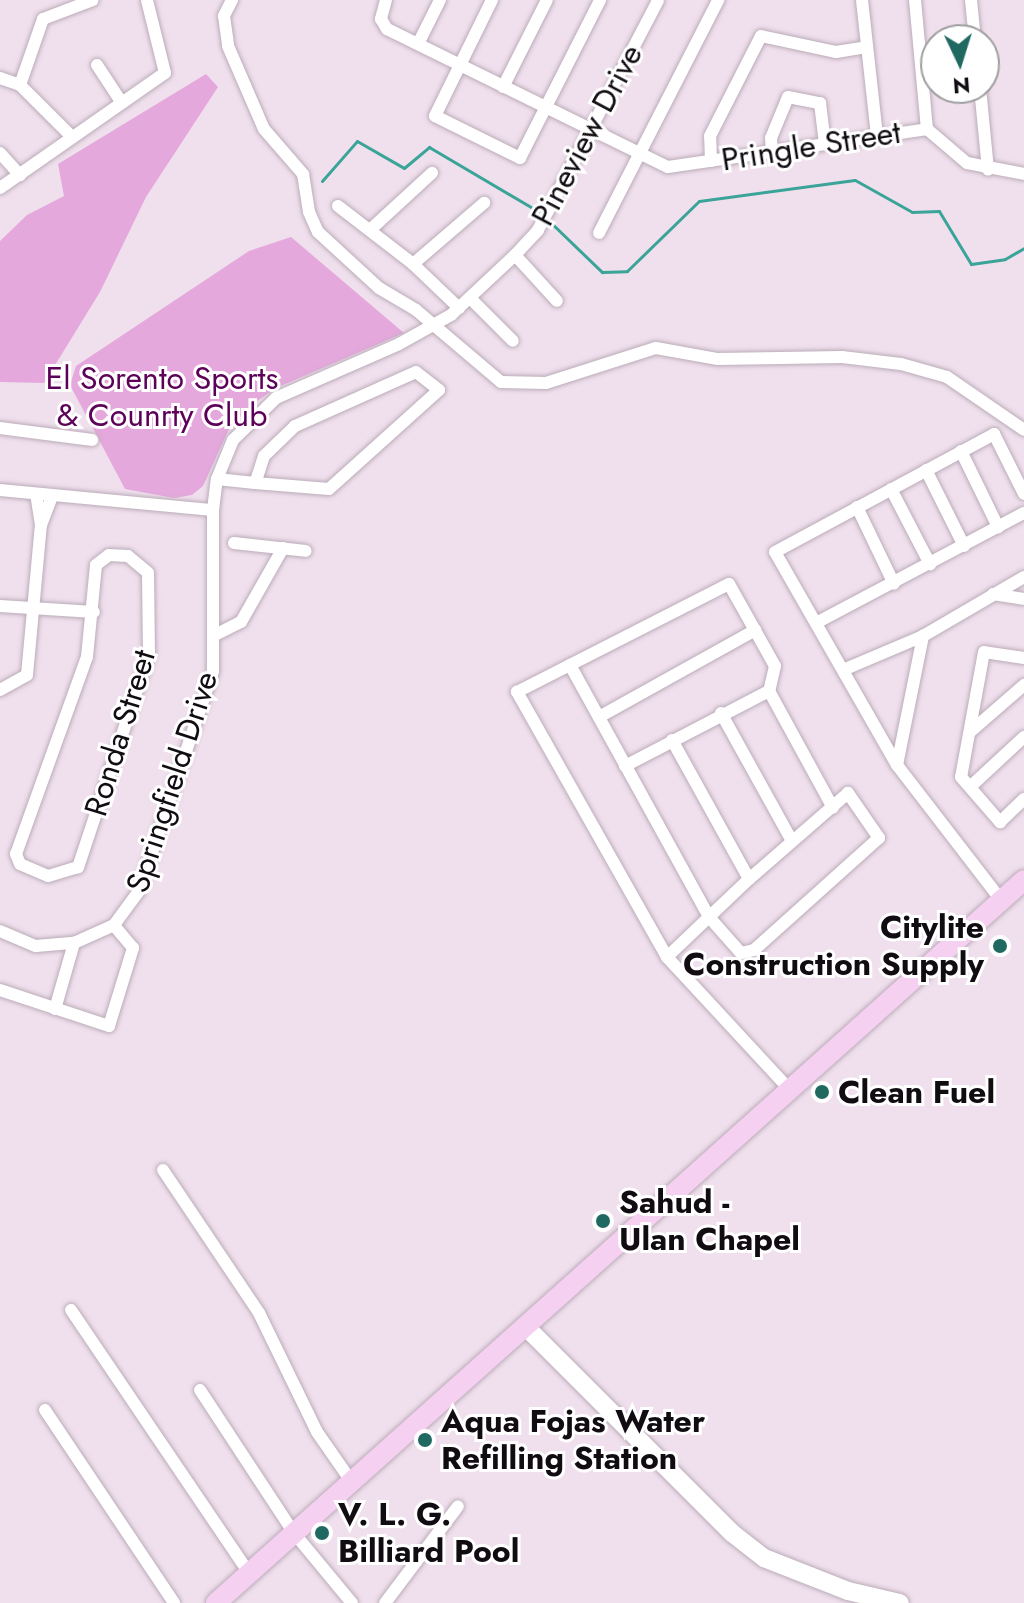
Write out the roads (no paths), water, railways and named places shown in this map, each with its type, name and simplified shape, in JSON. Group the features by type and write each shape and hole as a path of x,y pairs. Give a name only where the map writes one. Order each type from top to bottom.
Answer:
{"main road":[{"path":"216,1603 1024,880"}],"street":[{"path":"20,85 43,19 93,0"},
{"path":"0,188 165,73 147,0"},
{"path":"232,0 224,16 228,46 264,129 303,174 309,212 318,232 379,288 433,325 501,382 546,383 656,348 718,359 842,357 901,364 947,377 1024,430"},
{"name":"Pringle Street","path":"386,0 383,25 591,132 668,167 927,129 967,163 988,170 1024,174"},
{"path":"418,44 440,0"},
{"path":"492,0 435,116 520,158 600,0"},
{"path":"503,87 547,0"},
{"name":"Pineview Drive","path":"433,325 471,299 538,230 658,0"},
{"path":"599,233 718,0"},
{"path":"862,0 877,136"},
{"path":"915,0 927,129"},
{"path":"971,0 973,24"},
{"path":"711,161 710,136 761,36 836,52 867,47"},
{"path":"97,65 122,103"},
{"path":"0,78 20,85 72,137"},
{"path":"772,152 771,138 788,97 820,103 825,144"},
{"path":"982,104 988,170"},
{"path":"0,153 20,175"},
{"path":"371,229 432,173"},
{"path":"413,264 484,203"},
{"path":"338,206 413,264 459,308"},
{"path":"515,255 557,301"},
{"path":"471,299 513,341"},
{"name":"Springfield Drive","path":"0,931 36,946 74,943 114,925 139,891 213,671 213,510 217,479 233,440 262,407 433,325"},
{"path":"217,479 255,483 329,489 439,390 416,372 295,426 264,456 255,483"},
{"path":"0,428 92,440"},
{"path":"1001,900 897,765 775,552 994,434 1024,494"},
{"path":"961,451 998,527"},
{"path":"926,470 964,546"},
{"path":"891,489 930,564"},
{"path":"0,490 213,510"},
{"path":"0,690 27,675 41,525 36,494"},
{"path":"41,525 52,496"},
{"path":"857,507 894,584"},
{"path":"816,623 1024,513"},
{"path":"234,543 306,551"},
{"path":"215,635 241,622 283,548"},
{"name":"Ronda Street","path":"109,555 139,561 148,573 149,654 78,867 48,876 20,864 16,854 87,657 94,612 96,565 109,555"},
{"path":"843,670 923,636 1024,577"},
{"path":"790,1090 667,957 517,692 729,584 775,666 769,691 833,808"},
{"path":"993,594 1024,599"},
{"path":"0,606 94,612"},
{"path":"599,717 755,630"},
{"path":"897,765 923,636"},
{"path":"1024,658 984,652 961,777 1000,822 1024,799"},
{"path":"570,665 709,917 741,953 748,954 879,838 848,793 749,879 709,917 667,957"},
{"path":"970,732 1024,685"},
{"path":"625,766 721,713 769,691"},
{"path":"721,713 792,841"},
{"path":"970,787 1024,737"},
{"path":"672,740 749,879"},
{"path":"0,990 109,1026 133,948 114,925"},
{"path":"55,1009 74,943"},
{"path":"163,1170 259,1313 317,1432 351,1481"},
{"path":"71,1310 249,1573"},
{"path":"526,1327 723,1525 764,1558 848,1591 900,1603"},
{"path":"200,1390 294,1533 352,1603"},
{"path":"45,1410 174,1603"},
{"path":"385,1603 458,1506"}],"waterway":[{"path":"322,181 357,141 404,168 429,147 541,213"},
{"path":"546,218 602,272 627,271 699,201 855,180 912,212 939,211 971,264 1005,259 1024,248"}],"place":[{"name":"Citylite Construction Supply","path":"1000,946"},
{"name":"Clean Fuel","path":"822,1092"},
{"name":"Sahud - Ulan Chapel","path":"603,1221"},
{"name":"Aqua Fojas Water Refilling Station","path":"425,1440"},
{"name":"V. L. G. Billiard Pool","path":"322,1533"}],"park label":[{"name":"El Sorento Sports & Counrty Club","path":"162,398"}]}
